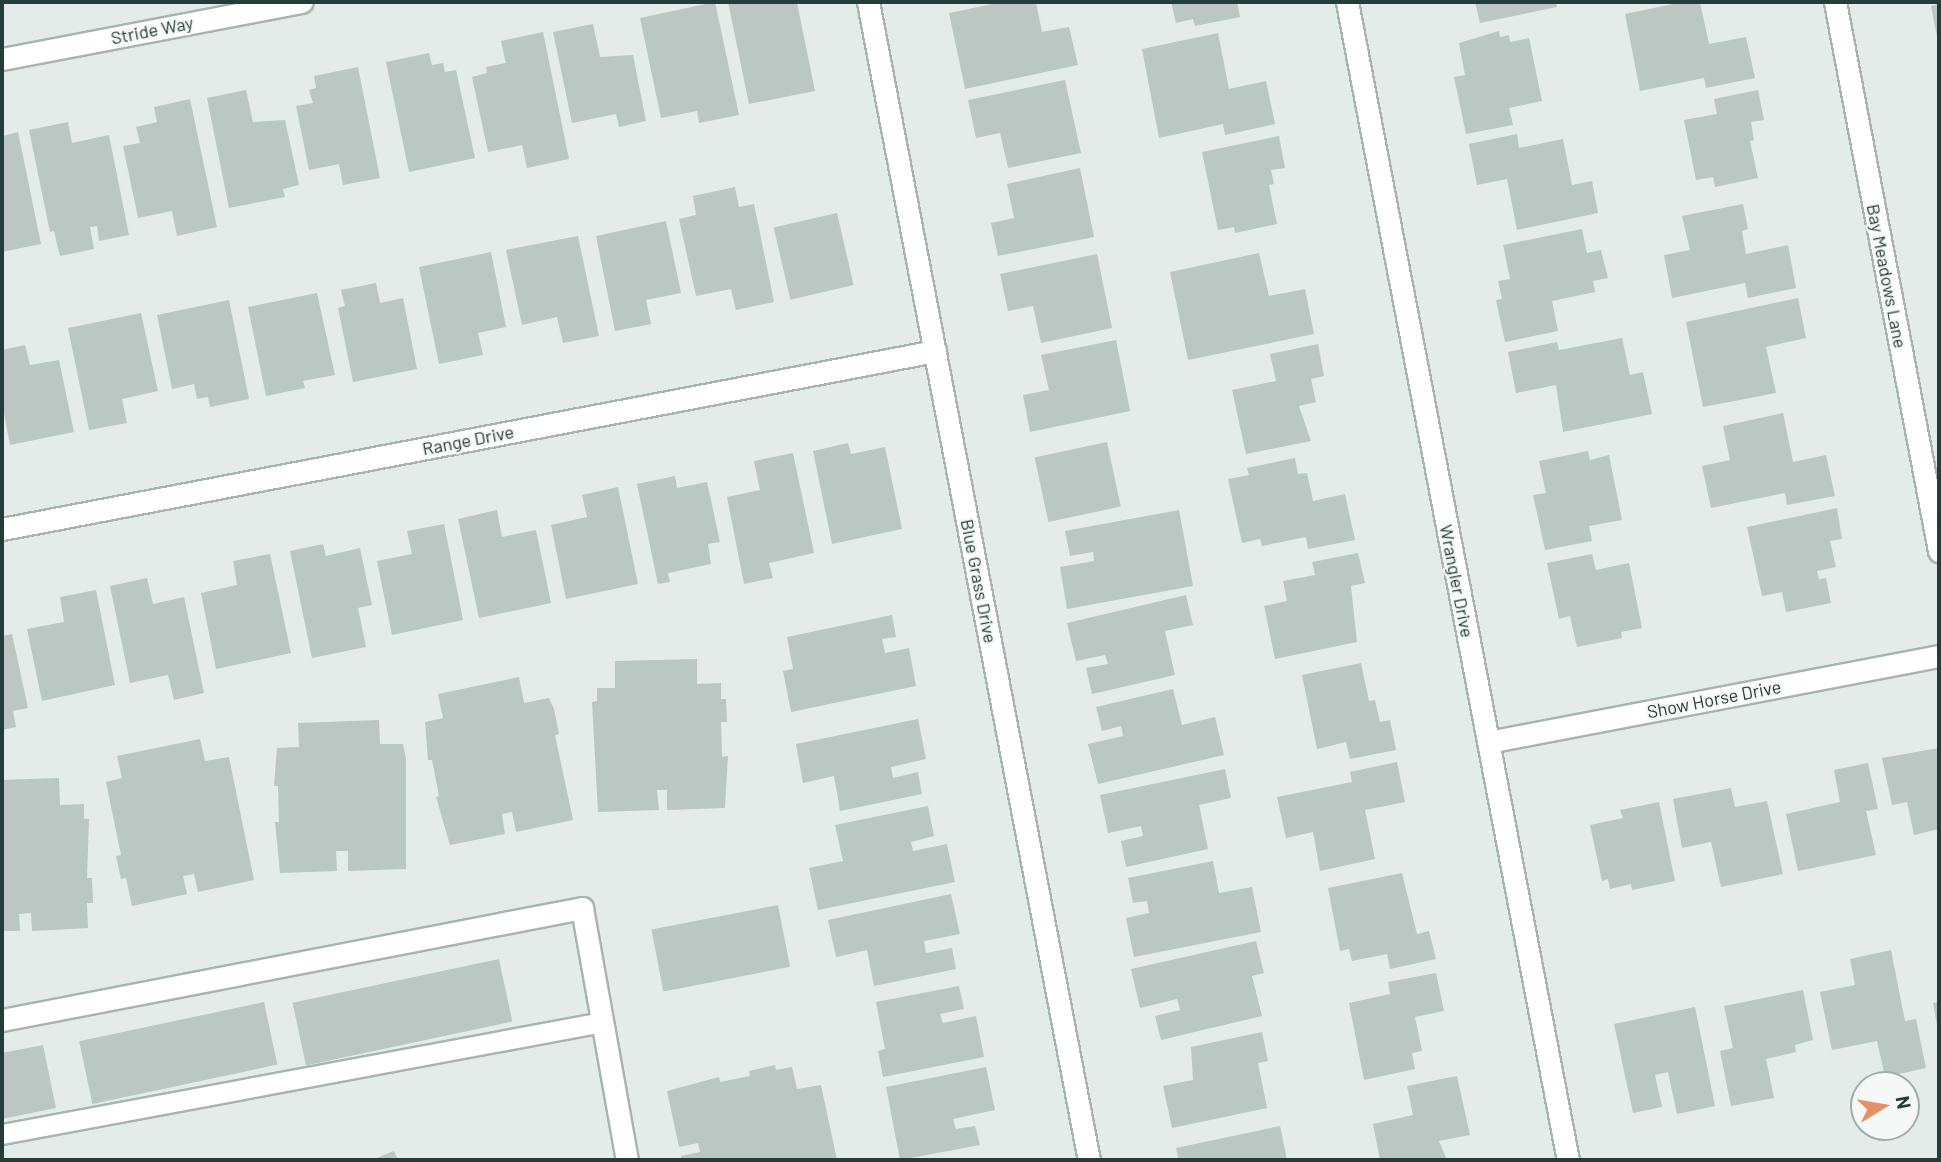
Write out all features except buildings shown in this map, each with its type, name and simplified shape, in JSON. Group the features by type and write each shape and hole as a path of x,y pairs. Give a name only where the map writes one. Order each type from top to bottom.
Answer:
{"street":[{"name":"Stride Way","path":"2,59 302,2"},
{"name":"Blue Grass Drive","path":"868,2 1089,1160"},
{"name":"Wrangler Drive","path":"1347,2 1568,1160"},
{"name":"Bay Meadows Lane","path":"1835,2 1939,551"},
{"name":"Range Drive","path":"2,529 935,351"},
{"name":"Show Horse Drive","path":"1488,742 1939,656"},
{"path":"2,1020 582,908 627,1160"}],"lane":[{"path":"2,1134 602,1022"}]}
